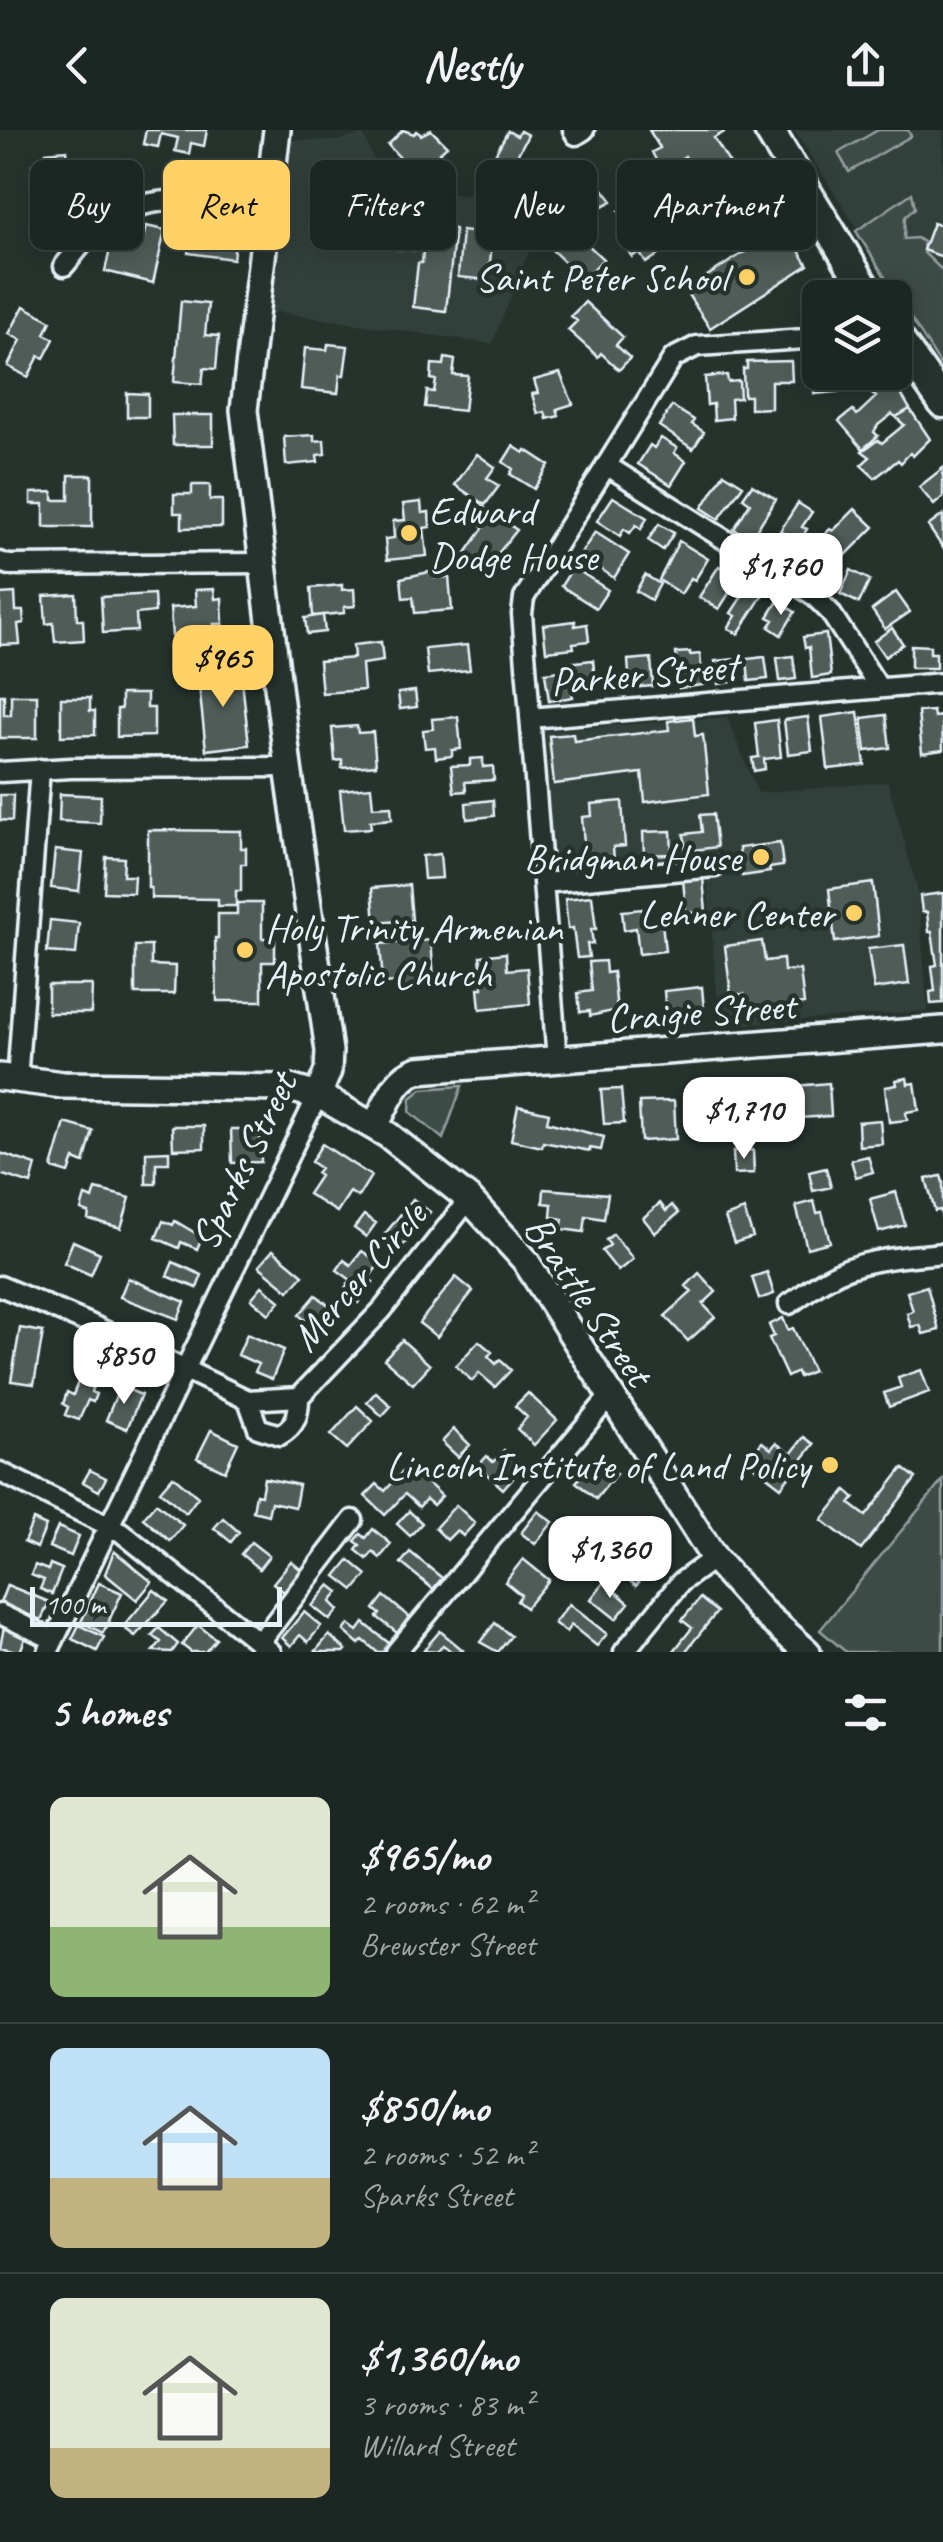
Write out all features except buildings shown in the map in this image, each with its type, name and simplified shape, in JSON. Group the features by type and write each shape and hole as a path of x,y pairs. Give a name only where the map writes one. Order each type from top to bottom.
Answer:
{"main road":[{"name":"Sparks Street","path":"274,160 277,130"},
{"path":"769,130 860,280"},
{"name":"Sparks Street","path":"264,250 244,410 328,1051 328,1071 318,1095"},
{"path":"912,358 943,403"},
{"name":"Craigie Street","path":"375,1125 392,1092 410,1072 943,1030"},
{"name":"Brattle Street","path":"8,1079 63,1085 290,1088 318,1095 375,1125 470,1199 525,1260 714,1558 761,1610 807,1652"}],"street":[{"path":"573,130 576,135 584,130"},
{"path":"64,266 101,224 152,201 163,201"},
{"path":"556,1060 522,614 524,598 668,364 680,352 697,346 802,339"},
{"path":"606,465 813,595 830,612 879,688"},
{"path":"0,562 264,562"},
{"name":"Parker Street","path":"530,718 943,683"},
{"path":"0,772 288,767"},
{"path":"8,1079 40,769"},
{"path":"543,883 715,866"},
{"name":"Sparks Street","path":"51,1646 318,1095"},
{"name":"Mercer Circle","path":"248,1400 258,1428 280,1435 294,1422 298,1397 382,1310 470,1199"},
{"path":"789,1304 848,1268 943,1253"},
{"name":"Mercer Circle","path":"0,1286 248,1400 298,1397"},
{"path":"396,1652 610,1396"},
{"path":"0,1472 110,1526 265,1647 352,1520"},
{"path":"624,1652 682,1582 702,1563 714,1558"},
{"path":"0,1614 51,1646"}],"shaded area":[{"path":"794,130 943,130 943,362 912,314 912,280 890,280"},
{"path":"878,130 908,130 911,136 849,172 838,153"},
{"path":"363,134 374,160 310,160 310,250 456,250 456,193 476,196 476,250 529,250 492,344 270,311 277,250 290,250 291,140 337,141"},
{"path":"912,193 915,208 905,217 904,239 917,238 923,242 924,253 943,271 943,369 912,320 912,280 887,280 856,231"},
{"path":"727,717 758,793 888,782 917,888 928,1011 720,1026 707,879 734,876 728,854 718,850 699,859 554,871 545,731"},
{"path":"462,1086 443,1139 410,1112 411,1098 422,1089"},
{"path":"943,1480 943,1652 846,1652 820,1630"}],"place":[{"name":"Saint Peter School","path":"747,277"},
{"name":"Edward Dodge House","path":"409,533"},
{"name":"Bridgman House","path":"761,857"},
{"name":"Lehner Center","path":"854,913"},
{"name":"Holy Trinity Armenian Apostolic Church","path":"245,950"},
{"name":"Lincoln Institute of Land Policy","path":"830,1465"}]}
